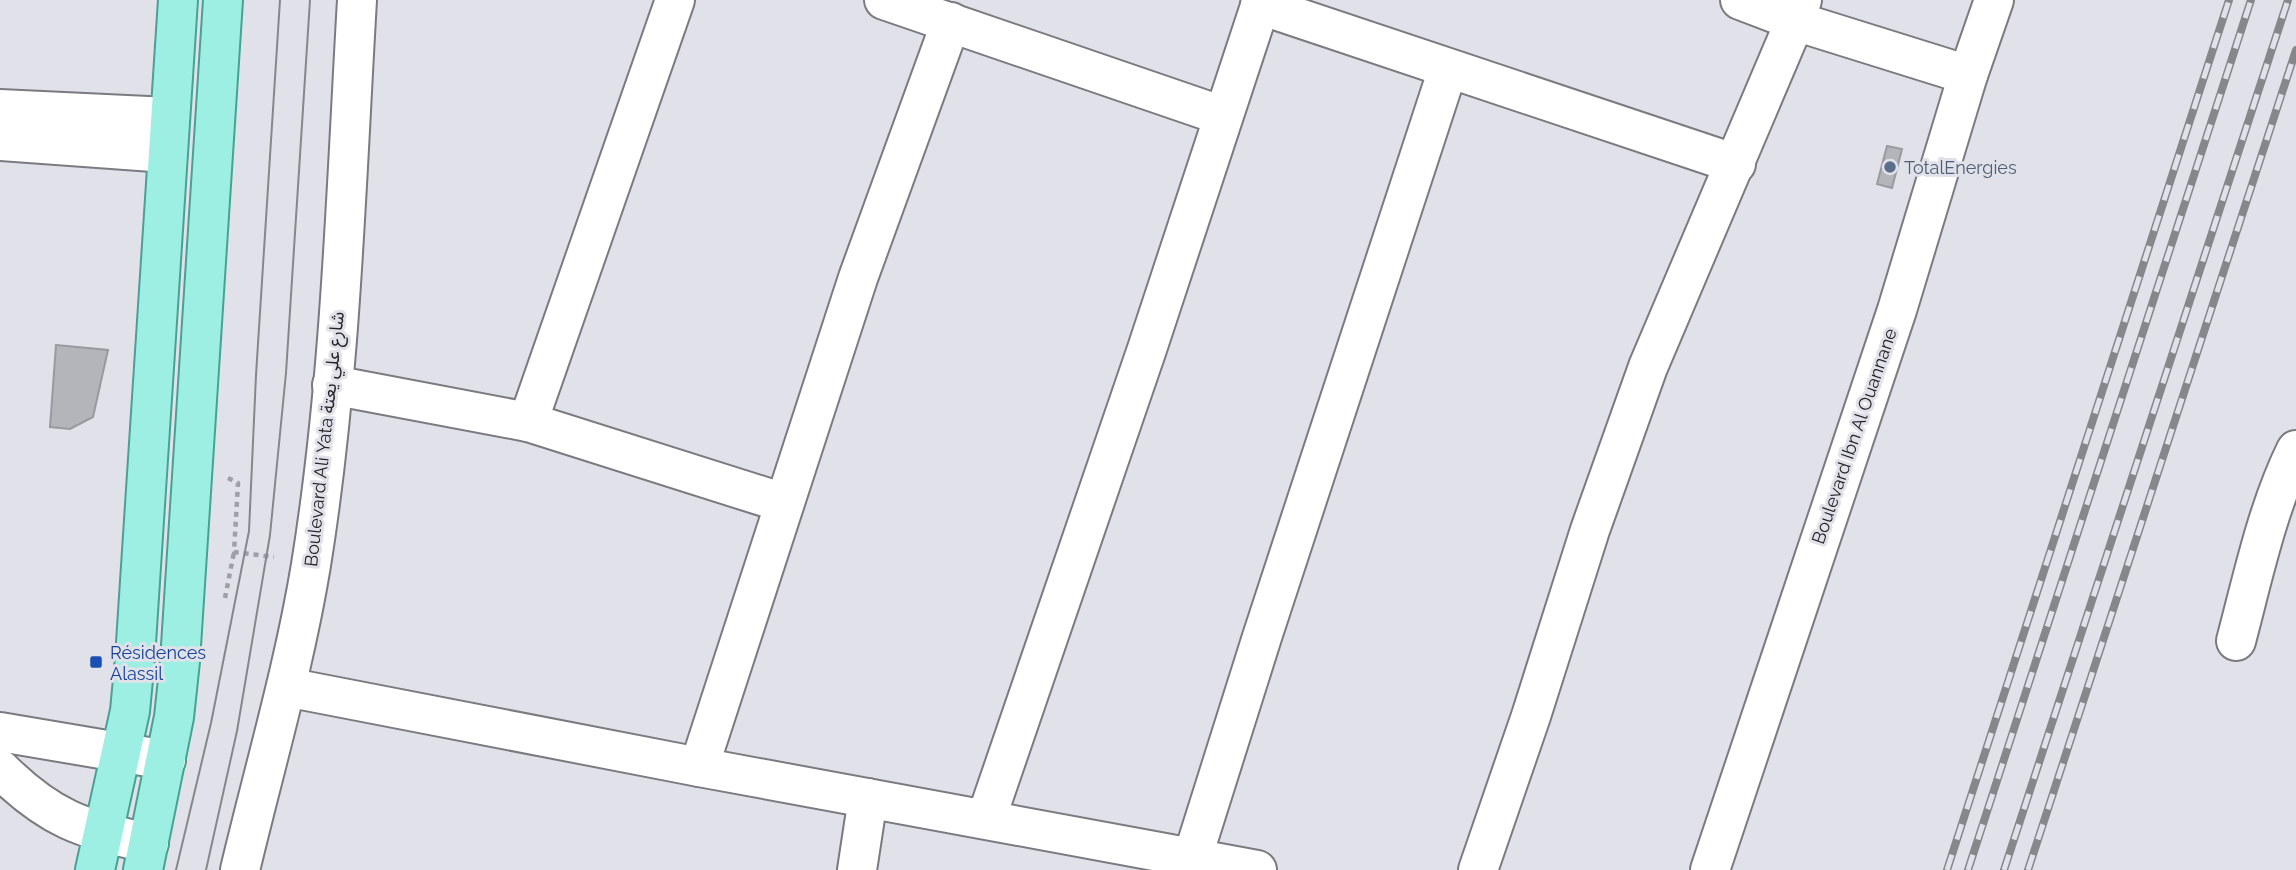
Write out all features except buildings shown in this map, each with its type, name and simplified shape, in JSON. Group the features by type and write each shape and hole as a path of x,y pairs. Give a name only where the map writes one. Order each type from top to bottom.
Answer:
{"main road":[{"path":"98,852 130,711 135,658 178,0"},
{"path":"146,857 174,717 180,661 222,0"}],"street":[{"name":"Boulevard Ali Yata شارع علي يعتة","path":"240,870 286,687 311,562 322,485 340,287 357,0"},
{"path":"528,422 675,0"},
{"path":"884,0 1223,116"},
{"path":"1740,0 1799,11 1968,75"},
{"name":"Boulevard Ibn Al Ouannane","path":"1710,870 1897,310 1968,75 1994,0"},
{"path":"986,819 1147,349 1261,3 1448,69 1736,164"},
{"path":"1478,870 1531,716 1590,530 1648,367 1799,11"},
{"path":"699,767 858,278 951,22"},
{"path":"1192,859 1448,69"},
{"path":"0,109 168,135"},
{"path":"0,141 168,135"},
{"path":"332,384 528,422 784,503"},
{"path":"2236,641 2266,530 2280,486 2296,450"},
{"path":"286,687 699,767 1257,870"},
{"path":"0,732 166,760"},
{"path":"0,769 20,789 60,817 98,852 146,857"},
{"path":"857,870 868,798"}],"path":[{"path":"226,489 228,477 238,483 234,552 311,562"}],"tram line":[{"path":"176,870 211,723 249,531 256,375 280,0"},
{"path":"206,870 237,731 270,535 286,373 310,0"}],"railway":[{"path":"1947,870 2229,0"},
{"path":"1968,870 2251,0"},
{"path":"2004,870 2288,0"},
{"path":"2028,870 2296,50"}],"place":[{"name":"TotalEnergies","path":"1890,167"},
{"name":"Résidences Alassil","path":"96,662"}]}
